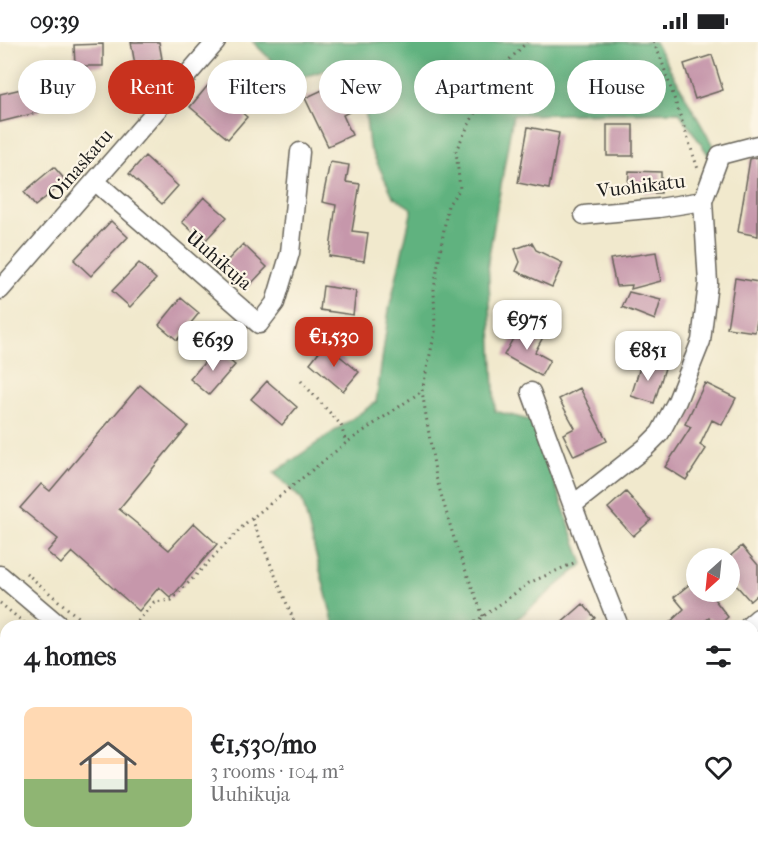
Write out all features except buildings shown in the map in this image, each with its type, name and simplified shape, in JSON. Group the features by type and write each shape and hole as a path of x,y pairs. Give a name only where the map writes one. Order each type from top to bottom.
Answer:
{"street":[{"name":"Oinaskatu","path":"0,290 216,42"},
{"name":"Vuohikatu","path":"574,504 645,448 660,433 677,401 701,341 708,283 705,197 720,155 758,145"},
{"name":"Uuhikuja","path":"96,182 259,324 275,303 290,253 300,152"},
{"name":"Vuohikatu","path":"584,215 659,208 705,197"},
{"path":"531,392 618,620"},
{"path":"0,575 53,620"}],"path":[{"path":"483,616 456,545 436,477 422,391 435,332 434,289 448,205 460,189 456,150 494,75 527,42"},
{"path":"652,42 660,56 705,197"},
{"path":"301,381 342,425 346,443"},
{"path":"139,620 154,602 172,600 252,519 346,443 422,391"},
{"path":"252,519 294,620"},
{"path":"478,620 529,583 591,555"},
{"path":"0,603 21,620"}],"green space":[{"path":"253,42 655,42 665,60 567,60 568,114 513,115 488,261 495,411 533,421 583,564 516,620 333,620 302,500 274,473 376,402 389,310 412,209 393,196 369,146 366,114 402,114 402,60 319,60 319,72 307,76 307,60 271,60"},
{"path":"666,62 717,153 714,163 679,112 666,112"}]}
